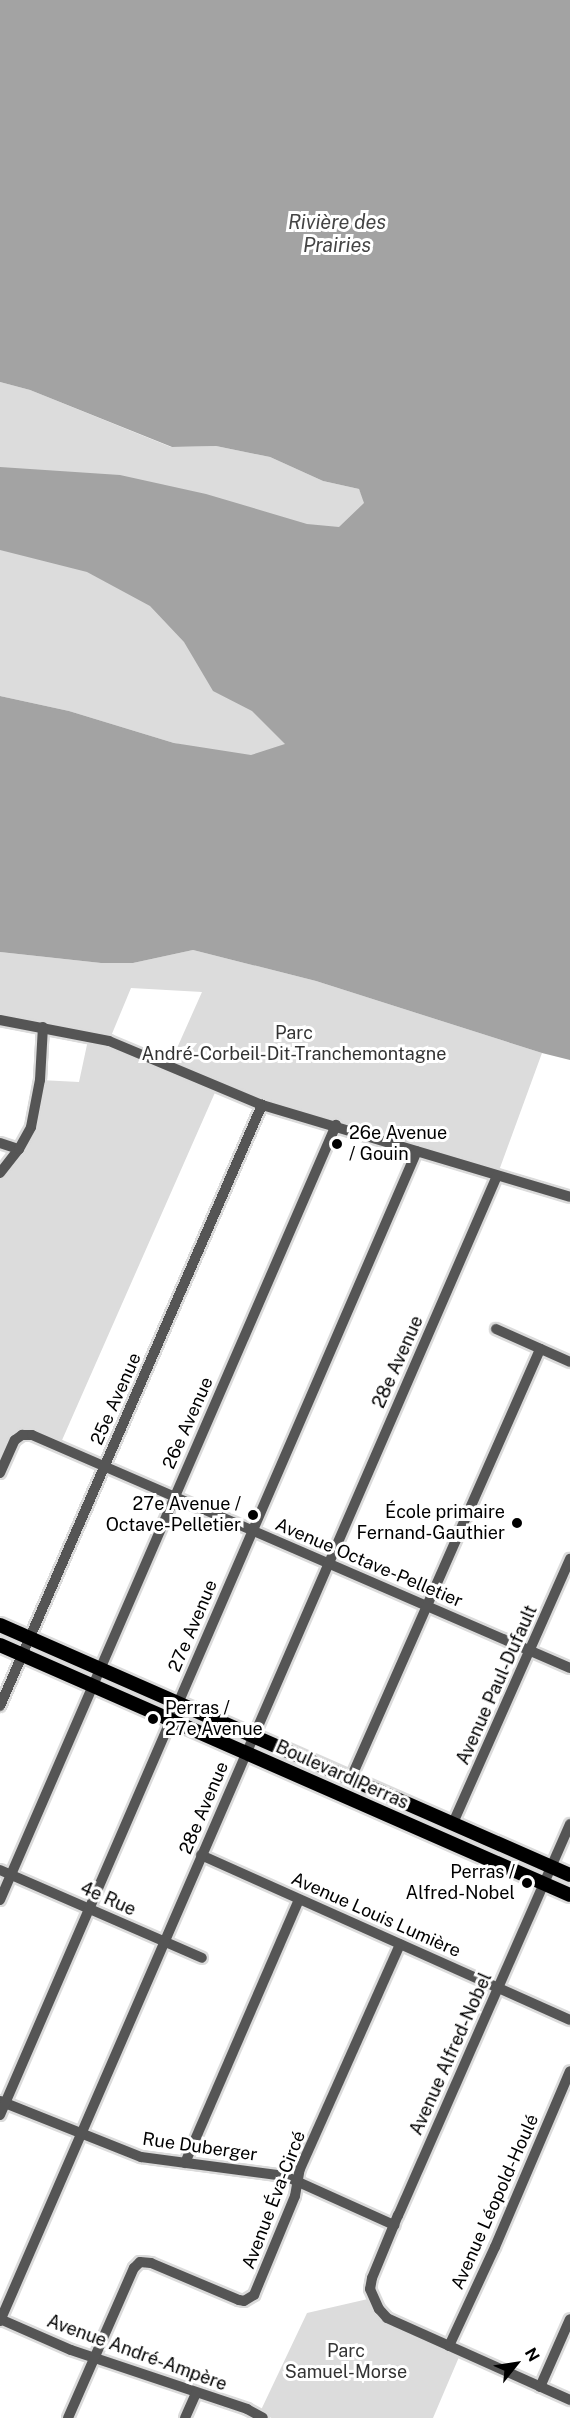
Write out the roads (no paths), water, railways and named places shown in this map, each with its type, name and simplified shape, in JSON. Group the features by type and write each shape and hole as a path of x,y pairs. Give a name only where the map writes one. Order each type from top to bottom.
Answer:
{"main road":[{"name":"Boulevard Perras","path":"0,1625 570,1875"},
{"name":"Boulevard Perras","path":"0,1645 570,1895"}],"street":[{"path":"0,1020 109,1041 262,1105 336,1125 570,1197"},
{"path":"0,1173 19,1149 31,1127 40,1080 43,1028"},
{"name":"25e Avenue","path":"0,1706 262,1105"},
{"name":"26e Avenue","path":"0,1900 336,1125"},
{"path":"0,1143 19,1149"},
{"name":"27e Avenue","path":"0,2115 3,2102 90,1908 417,1151"},
{"name":"28e Avenue","path":"0,2320 252,1735 497,1176"},
{"path":"496,1329 570,1362"},
{"path":"351,1778 540,1349"},
{"name":"Avenue Octave-Pelletier","path":"0,1473 15,1440 22,1435 32,1434 427,1608 570,1668"},
{"name":"Avenue Paul-Dufault","path":"453,1823 570,1559"},
{"name":"Avenue Alfred-Nobel","path":"449,2346 387,2318 373,2298 370,2289 372,2278 570,1824"},
{"name":"Avenue Louis Lumière","path":"201,1855 570,2020"},
{"name":"4e Rue","path":"0,1870 202,1958"},
{"path":"185,2163 299,1900"},
{"name":"Avenue Éva-Circé","path":"68,2418 134,2268 140,2262 151,2263 239,2300 244,2301 254,2295 295,2196 300,2169 400,1944"},
{"name":"Avenue Léopold-Houlé","path":"449,2346 495,2247 570,2071"},
{"name":"Rue Duberger","path":"3,2102 134,2155 285,2176 394,2224"},
{"path":"540,2387 570,2319"},
{"name":"Avenue André-Ampère","path":"0,2320 95,2357 247,2409 262,2418"},
{"path":"449,2346 570,2400"},
{"path":"185,2418 196,2393"}],"water":[{"name":"Rivière des Prairies","path":"0,0 570,0 570,1060 316,981 193,950 133,963 101,963 0,952 0,696 69,711 174,743 251,755 285,744 252,711 213,691 184,642 150,606 87,572 0,550 0,467 120,475 206,494 307,524 339,527 364,503 359,489 323,481 270,457 216,446 172,447 30,390 0,382"}],"place":[{"name":"26e Avenue / Gouin","path":"337,1144"},
{"name":"27e Avenue / Octave-Pelletier","path":"253,1515"},
{"name":"École primaire Fernand-Gauthier","path":"517,1523"},
{"name":"Perras / 27e Avenue","path":"153,1719"},
{"name":"Perras / Alfred-Nobel","path":"527,1883"}],"park label":[{"name":"Parc André-Corbeil-Dit-Tranchemontagne","path":"294,1044"},
{"name":"Parc Samuel-Morse","path":"346,2362"}]}
